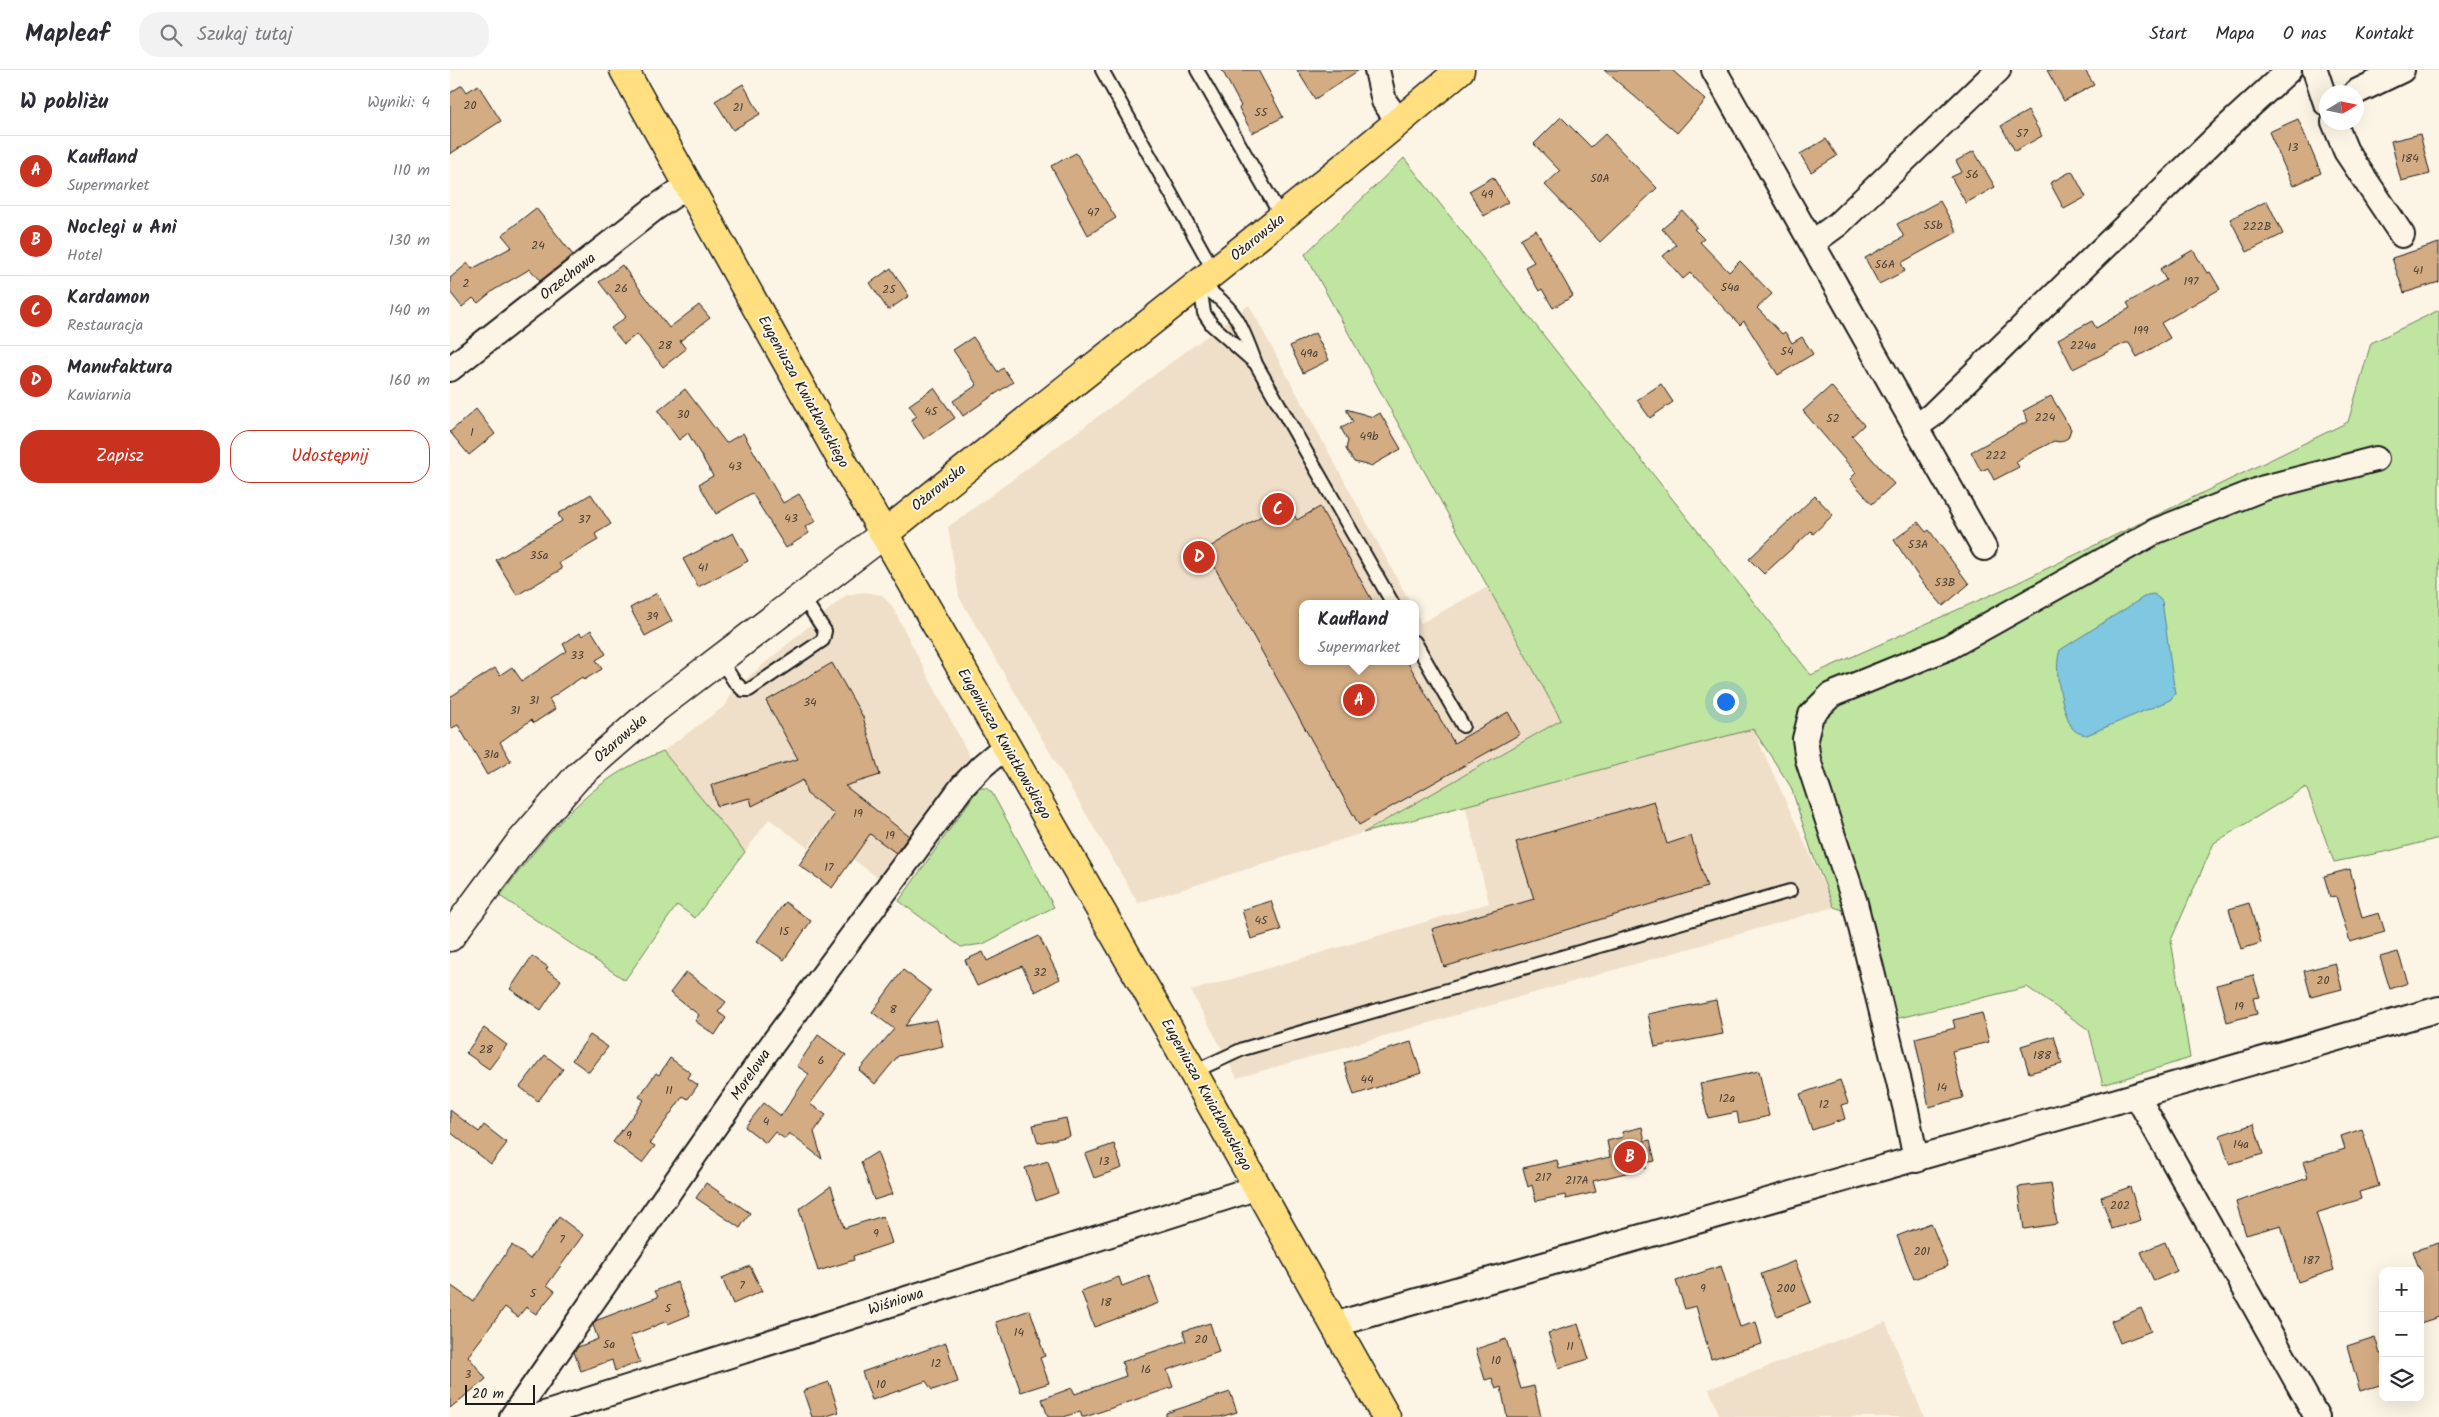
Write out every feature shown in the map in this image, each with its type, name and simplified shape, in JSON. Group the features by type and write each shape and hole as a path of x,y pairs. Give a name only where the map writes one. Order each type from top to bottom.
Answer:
{"main road":[{"name":"Eugeniusza Kwiatkowskiego","path":"624,70 687,186 1005,747 1193,1072 1386,1417"},
{"name":"Ożarowska","path":"884,534 1054,396 1208,279 1460,70"}],"street":[{"path":"1376,70 1384,101 1399,122"},
{"path":"1714,70 1984,548"},
{"path":"1812,243 1838,224 1998,70"},
{"path":"1915,428 1931,416 2228,126 2289,70"},
{"path":"2315,70 2320,85"},
{"path":"2364,88 2402,70"},
{"path":"2337,130 2346,151 2402,235"},
{"name":"Orzechowa","path":"450,369 655,208 687,186"},
{"path":"1916,1160 1906,1110 1855,903 1808,760 1805,739 1811,715 1831,695 1947,648 2156,531 2264,488 2376,459"},
{"name":"Ożarowska","path":"450,937 518,844 577,777 656,708 884,534"},
{"name":"Morelowa","path":"512,1417 771,1046 962,788 982,766 1005,747"},
{"path":"1335,1327 1347,1321 2439,1010"},
{"path":"2137,1096 2317,1417"},
{"name":"Wiśniowa","path":"534,1417 1234,1195 1256,1186"}],"lane":[{"path":"1102,70 1208,279 1232,311 1247,339 1256,364 1391,600"},
{"path":"1197,70 1282,218"},
{"path":"1208,279 1204,313 1212,325 1256,364"},
{"path":"720,659 734,681 743,690 749,690 822,640 825,631 802,596"},
{"path":"1419,649 1463,726"},
{"path":"1193,1072 1243,1049 1790,891"}],"shaded area":[{"path":"1249,305 1409,600 1299,600 1299,665 1419,665 1419,619 1421,623 1487,587 1562,720 1363,833 1138,903 959,597 948,527"},
{"path":"864,592 882,595 892,606 974,765 886,884 818,833 808,848 769,819 745,852 663,751 726,705 732,691 846,595"},
{"path":"1753,729 1834,907 1237,1078 1191,991 1489,903 1465,805"},
{"path":"1886,1322 1924,1417 1720,1417 1709,1389"}],"green space":[{"path":"1404,158 1811,675 2013,585 2348,422 2371,343 2439,310 2439,838 2389,851 2334,862 2306,787 2214,843 2171,940 2190,1058 2103,1085 2089,1030 2027,987 1895,1019 1870,919 1834,907 1812,853 1791,787 1753,729 1363,833 1561,720 1305,254"},
{"path":"663,751 745,852 695,918 677,905 625,980 500,896 552,831 582,801 621,771"},
{"path":"979,788 986,788 992,793 1054,907 983,944 961,947 899,901"}],"water":[{"path":"2154,594 2162,601 2175,694 2170,700 2087,735 2074,730 2064,709 2058,678 2060,650 2147,595"}],"building":[{"path":"1222,70 1258,70 1283,117 1252,133 1239,108 1241,106"},
{"path":"1297,70 1359,70 1315,99"},
{"path":"1604,70 1672,70 1706,100 1677,133"},
{"path":"2047,70 2085,70 2094,85 2064,101"},
{"path":"743,84 760,114 733,130 715,101"},
{"path":"462,85 467,92 478,85 501,121 450,154 450,93"},
{"path":"2028,111 2042,136 2015,151 2001,126"},
{"path":"1561,117 1591,147 1605,134 1657,188 1600,242 1545,185 1560,171 1534,144"},
{"path":"2298,119 2321,173 2293,186 2269,132"},
{"path":"2420,134 2430,174 2401,181 2391,141"},
{"path":"1826,139 1837,156 1811,172 1800,154"},
{"path":"1974,151 1995,187 1966,203 1951,177 1962,172 1956,161"},
{"path":"1076,153 1116,218 1088,235 1051,166"},
{"path":"2072,171 2086,197 2064,209 2050,183"},
{"path":"1493,177 1508,202 1484,216 1469,191"},
{"path":"1940,201 1957,232 1901,263 1905,271 1879,284 1865,258 1904,237 1897,224"},
{"path":"2267,201 2283,234 2247,252 2230,219"},
{"path":"536,208 573,255 540,281 530,269 494,290 478,303 473,298 462,307 450,292 450,278 468,263 472,269 512,247 502,235"},
{"path":"1683,211 1697,227 1694,229 1704,239 1700,242 1729,272 1740,261 1772,294 1757,308 1782,334 1785,332 1792,343 1802,337 1813,354 1778,375 1744,321 1740,325 1690,273 1683,279 1663,256 1676,245 1662,229"},
{"path":"1536,230 1573,296 1553,308 1542,289 1539,291 1525,267 1534,262 1520,239"},
{"path":"2439,243 2439,282 2404,293 2392,258"},
{"path":"2193,250 2207,273 2210,272 2220,289 2161,323 2170,338 2137,357 2129,343 2125,343 2073,369 2058,339 2092,321 2096,328 2130,308 2127,303 2166,280 2160,269"},
{"path":"622,265 669,328 699,305 710,318 680,341 686,349 663,367 637,334 624,344 611,328 626,317 599,282"},
{"path":"891,268 909,296 888,310 870,283"},
{"path":"1315,333 1329,360 1303,373 1290,346"},
{"path":"973,337 998,372 1003,368 1013,382 963,416 953,401 977,385 953,350"},
{"path":"1661,384 1673,402 1650,418 1637,400"},
{"path":"1831,386 1864,425 1852,436 1894,484 1872,504 1850,479 1856,473 1803,411"},
{"path":"934,388 955,418 924,439 911,420 917,416 909,405"},
{"path":"685,389 726,443 743,433 783,503 799,494 816,521 805,527 809,533 786,548 752,493 716,514 699,484 713,476 688,433 679,440 658,411"},
{"path":"2051,396 2071,429 2068,438 2060,442 2054,441 2021,458 2016,462 2019,467 1994,480 1988,468 1981,471 1971,452 2028,421 2023,411"},
{"path":"476,409 495,434 469,455 450,432"},
{"path":"1346,409 1373,417 1380,413 1401,449 1371,466 1354,462 1346,449 1348,441 1341,428 1353,422"},
{"path":"591,494 611,524 595,534 598,540 559,563 562,569 517,595 496,560 562,521 558,514"},
{"path":"1815,496 1833,515 1813,534 1811,531 1764,574 1749,559"},
{"path":"1286,501 1297,520 1320,507 1372,600 1299,600 1299,665 1409,665 1454,743 1508,712 1520,734 1359,825 1205,550"},
{"path":"1918,522 1926,532 1929,530 1969,584 1943,606 1920,579 1894,540"},
{"path":"733,533 748,561 698,587 683,559"},
{"path":"657,593 672,621 645,636 630,608"},
{"path":"591,630 606,654 596,660 602,669 584,680 582,677 549,699 555,709 534,723 531,720 500,742 511,761 487,775 458,725 450,729 450,697 495,668 500,675 512,667 522,681 567,651 563,644 580,633 582,636"},
{"path":"832,663 863,717 880,775 845,786 909,836 896,853 870,834 832,888 799,865 835,814 807,794 803,780 752,806 750,798 717,806 711,785 798,759 766,701"},
{"path":"1654,801 1667,844 1691,836 1707,887 1444,967 1432,929 1534,899 1516,842"},
{"path":"2350,869 2362,918 2379,913 2385,932 2350,942 2336,896 2330,897 2324,876"},
{"path":"1271,901 1281,930 1251,939 1242,910"},
{"path":"785,902 811,921 784,960 757,941"},
{"path":"2249,903 2261,943 2241,949 2229,909"},
{"path":"1039,936 1060,979 1035,992 1022,966 977,986 965,960 983,952 987,961"},
{"path":"2398,952 2408,983 2390,989 2380,957"},
{"path":"532,956 548,967 546,970 561,980 541,1010 510,989"},
{"path":"2335,963 2342,989 2311,997 2304,971"},
{"path":"903,970 931,991 905,1026 937,1020 943,1046 898,1056 875,1084 859,1070 894,1029 872,1012"},
{"path":"686,972 726,1002 718,1012 726,1018 715,1035 695,1021 699,1015 670,993"},
{"path":"2253,975 2260,997 2253,998 2257,1014 2227,1022 2217,985"},
{"path":"1716,1000 1723,1034 1655,1047 1648,1014"},
{"path":"1982,1013 1989,1042 1952,1051 1963,1098 1929,1107 1915,1038 1955,1028 1953,1020"},
{"path":"484,1028 507,1045 489,1069 466,1053"},
{"path":"590,1035 608,1047 589,1072 572,1060"},
{"path":"818,1035 846,1055 810,1104 826,1115 814,1132 822,1159 789,1133 785,1139 775,1132 766,1143 745,1127 764,1103 781,1116 809,1074 797,1066"},
{"path":"2054,1036 2062,1064 2029,1073 2021,1046"},
{"path":"1411,1042 1421,1073 1354,1095 1344,1063"},
{"path":"545,1055 563,1069 538,1101 520,1087"},
{"path":"670,1058 691,1073 688,1078 698,1085 688,1099 683,1096 650,1143 655,1146 642,1163 613,1142 644,1100 639,1097 656,1073 659,1075"},
{"path":"1759,1071 1769,1116 1739,1123 1737,1112 1708,1118 1700,1084"},
{"path":"1840,1080 1848,1103 1841,1105 1845,1119 1812,1130 1800,1094"},
{"path":"450,1110 479,1132 484,1125 507,1143 491,1164 450,1132"},
{"path":"1066,1118 1070,1136 1038,1143 1033,1125"},
{"path":"2254,1124 2263,1154 2229,1164 2220,1135"},
{"path":"1642,1127 1645,1141 1650,1140 1655,1161 1645,1163 1646,1168 1593,1181 1596,1192 1566,1199 1565,1195 1536,1201 1532,1185 1528,1187 1523,1168 1557,1160 1559,1169 1610,1157 1607,1141 1623,1137 1622,1132"},
{"path":"2362,1129 2379,1186 2359,1192 2361,1199 2316,1213 2334,1270 2298,1282 2281,1225 2246,1235 2236,1202 2308,1178 2303,1162 2345,1149 2341,1136"},
{"path":"1114,1144 1122,1168 1094,1178 1085,1154"},
{"path":"877,1152 893,1194 874,1200 861,1162"},
{"path":"1048,1161 1058,1193 1036,1201 1025,1168"},
{"path":"706,1183 750,1213 740,1228 696,1198"},
{"path":"2051,1183 2057,1224 2024,1229 2018,1187"},
{"path":"831,1186 844,1228 883,1216 892,1243 853,1256 854,1260 818,1271 799,1209"},
{"path":"2130,1187 2141,1220 2112,1229 2101,1197"},
{"path":"559,1217 583,1235 547,1285 555,1291 536,1314 526,1307 518,1317 505,1307 468,1356 486,1379 450,1408 450,1285 473,1301 512,1245 530,1259"},
{"path":"1931,1223 1948,1266 1914,1279 1897,1236"},
{"path":"2165,1242 2177,1271 2154,1281 2141,1252"},
{"path":"2439,1243 2439,1317 2424,1322 2424,1267 2419,1267 2413,1251"},
{"path":"1795,1261 1811,1302 1777,1316 1761,1274"},
{"path":"750,1266 762,1291 733,1304 722,1278"},
{"path":"1721,1266 1740,1327 1756,1322 1762,1344 1711,1359 1696,1306 1685,1309 1676,1281"},
{"path":"1149,1276 1159,1303 1094,1327 1081,1291 1119,1277 1122,1286"},
{"path":"677,1282 690,1315 668,1324 667,1321 630,1336 640,1362 615,1371 612,1360 581,1371 574,1352 578,1347 598,1339 593,1325 595,1321 658,1297 655,1291"},
{"path":"2141,1308 2151,1331 2120,1343 2111,1321"},
{"path":"1030,1310 1045,1356 1040,1358 1049,1383 1021,1392 996,1322"},
{"path":"1210,1323 1219,1352 1167,1370 1173,1387 1085,1417 1082,1417 1080,1411 1064,1417 1048,1417 1042,1399 1072,1388 1075,1394 1126,1376 1122,1362 1186,1341 1183,1331"},
{"path":"1578,1324 1589,1359 1559,1368 1548,1333"},
{"path":"2375,1337 2379,1351 2379,1385 2360,1391 2347,1346"},
{"path":"1506,1339 1521,1389 1534,1386 1541,1417 1507,1417 1501,1387 1496,1389 1492,1378 1485,1380 1476,1349"},
{"path":"946,1343 958,1382 932,1390 926,1381 872,1400 862,1372"},
{"path":"829,1382 839,1412 824,1417 812,1417 803,1391"},
{"path":"1230,1392 1237,1412 1220,1417 1166,1417 1166,1413"}],"place":[{"name":"Kardamon","path":"1278,509"},
{"name":"Manufaktura","path":"1199,557"},
{"name":"Kaufland","path":"1359,700"},
{"name":"Noclegi u Ani","path":"1630,1157"}]}
